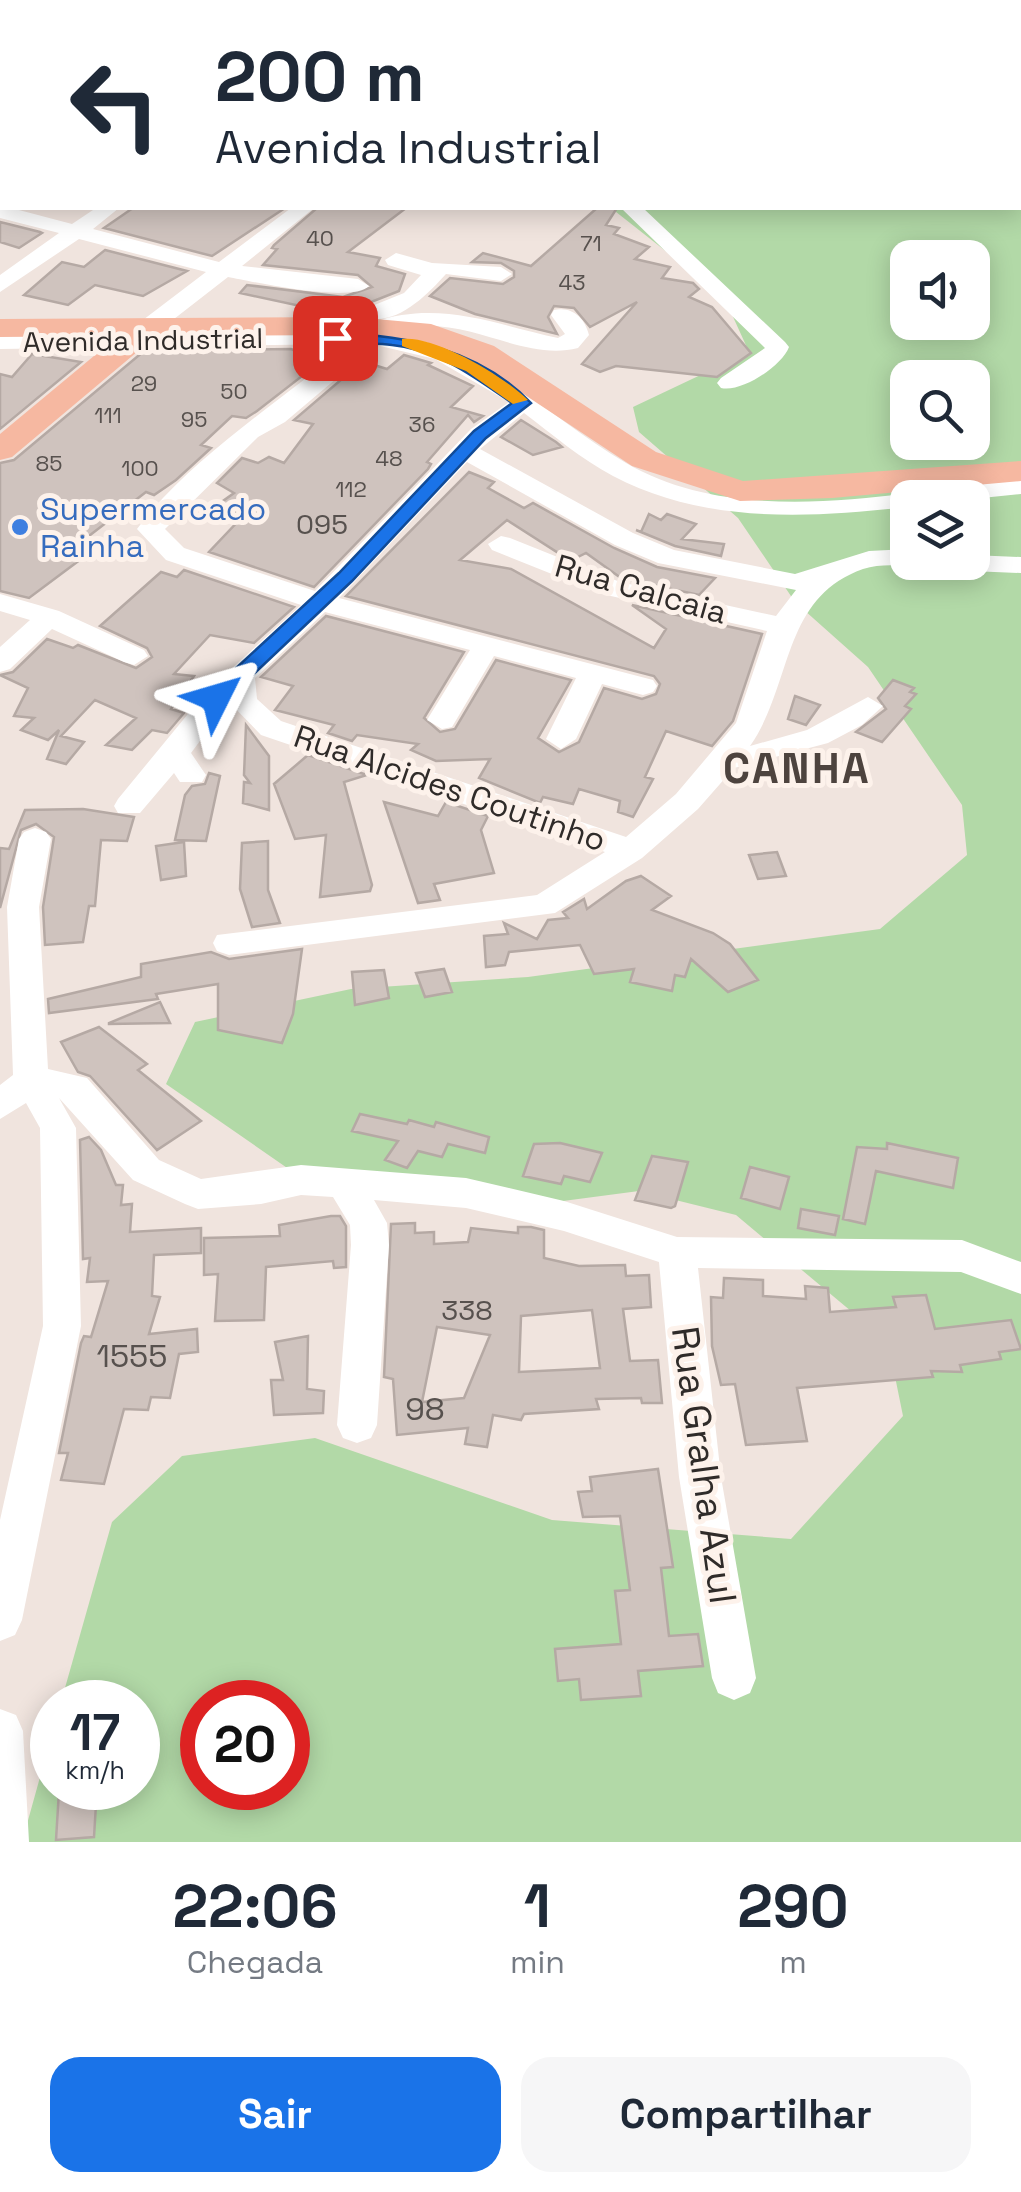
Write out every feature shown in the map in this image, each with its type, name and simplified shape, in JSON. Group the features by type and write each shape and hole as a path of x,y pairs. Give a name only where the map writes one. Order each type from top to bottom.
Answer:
{"main road":[{"name":"Avenida Industrial","path":"0,328 139,335 368,331 458,342 574,427 662,467 740,491 815,489 1021,471"},
{"path":"0,450 139,335"}],"street":[{"path":"0,285 106,210"},
{"path":"139,335 218,270 247,254 302,210"},
{"path":"632,210 776,347 774,355 729,382"},
{"path":"0,211 218,270 300,283 358,286"},
{"path":"396,260 420,264 432,273"},
{"path":"501,274 470,267 442,267 432,273 412,298 368,331 276,418 249,432 150,530 175,554 320,602 643,686"},
{"path":"368,331 402,318 433,317 558,346 570,343 577,335 574,325 562,315"},
{"name":"Avenida Industrial","path":"368,331 432,350 472,368 523,403 574,427 624,472 667,490 722,504 792,507 1021,486"},
{"name":"Avenida Industrial","path":"0,342 139,335"},
{"path":"128,806 183,764 216,698 320,602 465,451 502,416 523,403"},
{"path":"465,451 624,540 667,556 795,582 834,572"},
{"name":"Rua Calcaia","path":"502,544 612,588 783,626"},
{"path":"228,943 544,904 631,850 690,799 756,713 783,626 834,572 849,562 890,557"},
{"path":"990,563 1021,564"},
{"path":"722,614 732,571"},
{"path":"0,602 49,617 134,656"},
{"path":"0,663 49,617"},
{"path":"442,720 486,646"},
{"path":"561,739 592,673"},
{"name":"Rua Alcides Coutinho","path":"241,679 243,702 271,728 631,850"},
{"path":"724,758 774,753 817,739 868,706"},
{"path":"0,1620 62,1326 58,1128 31,1080 12,924 23,907 35,839"},
{"path":"0,1105 31,1080 74,1087 146,1170 198,1194 261,1189 301,1180 466,1193 564,1216 677,1252 962,1256 1021,1278"},
{"path":"344,1184 368,1223 370,1244 357,1426"},
{"name":"Rua Gralha Azul","path":"677,1252 700,1476 734,1678"},
{"path":"0,1731 5,1842"}],"green space":[{"path":"614,210 1021,210 1021,1842 22,1842 31,1810 160,1810 160,1680 67,1680 112,1522 182,1456 315,1438 552,1520 791,1539 903,1416 888,1342 736,1215 639,1191 488,1211 293,1172 166,1084 195,1022 351,989 528,977 880,929 967,855 962,805 868,667 795,602 738,518 639,432 633,407 749,352 724,297"}],"building":[{"path":"130,210 282,210 212,256 104,228"},
{"path":"315,210 403,210 348,252 380,258 376,266 405,274 399,291 366,304 319,310 240,293 247,285 343,297 372,287 358,275 263,265 277,249 272,248"},
{"path":"595,210 616,210 606,225 619,228 614,234 649,247 635,259 670,267 662,278 693,283 699,289 689,297 712,307 751,353 717,377 616,366 600,372 582,364 637,302 590,327 574,308 554,306 548,317 557,334 475,314 430,296 450,278 503,284 514,277 514,271 501,263 472,262 483,253 531,266"},
{"path":"0,222 42,233 19,248 0,242"},
{"path":"105,250 187,271 143,296 95,285 68,305 24,295 62,262 84,267"},
{"path":"315,348 333,352 246,418 232,416 201,445 211,448 176,480 154,495 146,492 85,539 94,543 72,559 77,562 29,598 0,591 0,463 14,460 144,351 291,349 307,355"},
{"path":"32,354 81,362 0,429 0,374 12,377"},
{"path":"404,355 431,363 428,365 473,386 451,407 483,416 474,422 468,415 427,462 431,464 428,469 314,587 209,552 243,516 216,506 234,493 217,483 242,458 258,463 269,457 284,463 313,424 294,420 363,361 370,364 366,375 374,365 387,369"},
{"path":"521,420 562,447 533,455 501,437"},
{"path":"469,472 494,482 488,488 524,508 533,503 657,567 715,578 699,595 621,578 586,553 574,559 560,554 507,520 460,560 511,569 654,648 666,629 632,605 762,634 733,721 712,746 666,731 645,777 653,779 633,817 618,812 620,801 579,789 573,804 543,797 540,803 479,778 490,759 436,761 411,750 418,744 357,735 352,741 328,733 334,725 275,710 293,686 261,677 326,616 464,652 424,718 440,732 455,729 496,660 571,680 538,738 559,752 579,742 604,688 642,699 656,694 660,684 654,676 346,596"},
{"path":"649,514 661,520 667,514 696,524 682,539 724,544 721,556 675,546 636,530 641,532"},
{"path":"184,570 294,607 254,643 210,635 174,674 194,676 171,709 184,713 167,733 152,730 132,750 106,745 136,718 95,700 61,736 84,742 66,764 47,759 59,730 48,740 21,730 34,718 14,716 28,688 0,675 13,672 47,639 73,648 78,645 136,668 152,657 147,648 100,626 161,572 177,577"},
{"path":"893,680 914,688 910,692 916,694 905,706 911,709 882,742 856,732 886,709 878,698"},
{"path":"795,696 820,705 806,725 788,719"},
{"path":"246,725 269,756 269,810 243,803 244,782 250,783 244,775"},
{"path":"308,755 367,775 344,782 372,885 370,891 320,897 326,835 295,839 274,784"},
{"path":"209,773 220,776 206,841 175,840 185,795 192,786 205,784"},
{"path":"384,802 438,816 446,802 488,816 481,830 494,873 434,884 440,900 418,903"},
{"path":"83,809 134,817 127,841 101,840 95,906 89,906 83,942 45,945 43,907 54,837 36,824 21,830 0,908 0,848 9,849 25,810"},
{"path":"268,841 268,890 280,923 252,927 240,889 242,843"},
{"path":"184,842 186,876 161,880 156,846"},
{"path":"777,852 786,876 758,879 749,855"},
{"path":"641,876 671,896 652,910 713,933 730,944 758,980 728,992 691,959 685,977 675,975 672,991 630,982 634,969 594,974 580,945 509,952 505,965 486,967 484,936 508,934 504,923 537,939 548,920 568,918 563,912 584,899 587,909 626,881"},
{"path":"302,949 293,1014 282,1043 218,1030 218,984 156,994 158,999 49,1013 48,999 141,977 141,964 211,952 229,959"},
{"path":"444,969 452,992 425,997 416,973"},
{"path":"384,970 389,998 355,1005 352,972"},
{"path":"160,1002 170,1023 109,1024 109,1023"},
{"path":"99,1027 147,1064 138,1070 201,1121 157,1150 90,1076 78,1072 61,1042"},
{"path":"360,1114 434,1127 436,1122 489,1137 485,1153 448,1144 442,1157 418,1151 407,1168 385,1160 398,1141 352,1131"},
{"path":"89,1137 101,1150 116,1185 123,1185 121,1205 132,1204 130,1232 201,1228 201,1253 154,1255 152,1296 160,1297 149,1334 197,1329 198,1352 179,1354 170,1398 151,1397 148,1410 124,1409 104,1484 61,1480 68,1453 59,1453 81,1343 84,1336 91,1337 108,1281 87,1282 90,1258 83,1259 80,1140"},
{"path":"560,1143 602,1153 590,1182 564,1176 561,1184 523,1176 534,1144"},
{"path":"887,1143 958,1158 953,1188 876,1171 865,1224 843,1219 857,1147 887,1149"},
{"path":"652,1156 688,1162 675,1206 671,1208 635,1200"},
{"path":"750,1167 789,1177 780,1209 741,1198"},
{"path":"801,1209 839,1216 835,1235 798,1228"},
{"path":"340,1216 346,1226 346,1267 334,1268 333,1261 266,1267 264,1320 215,1321 218,1274 204,1275 204,1238 280,1236 279,1225"},
{"path":"415,1223 415,1233 434,1232 434,1244 468,1242 471,1228 518,1233 518,1227 531,1227 544,1230 544,1258 579,1266 625,1265 626,1276 649,1275 651,1307 623,1309 630,1361 658,1360 662,1403 642,1403 641,1398 596,1399 599,1409 524,1414 521,1420 493,1415 487,1447 465,1444 468,1428 397,1435 393,1379 384,1377 391,1224","holes":["592,1310 600,1368 519,1372 521,1316","437,1327 490,1335 464,1398 422,1402"]},
{"path":"724,1278 763,1280 763,1296 806,1299 805,1286 828,1288 830,1312 896,1307 893,1297 926,1295 935,1329 1011,1320 1021,1349 999,1352 1001,1359 960,1365 962,1372 931,1371 933,1377 797,1388 807,1441 746,1445 735,1384 721,1385 712,1346 711,1297 723,1298"},
{"path":"308,1336 307,1389 324,1391 323,1413 274,1415 271,1380 283,1380 275,1342"},
{"path":"658,1469 673,1567 661,1568 669,1636 698,1634 703,1666 638,1671 641,1696 581,1700 579,1679 558,1681 555,1649 621,1644 615,1591 630,1590 620,1516 583,1517 578,1492 592,1491 590,1477"},
{"path":"58,1810 96,1810 94,1837 56,1840"}],"slow traffic":[{"path":"408,342 472,368 519,400"}],"place":[{"name":"Supermercado Rainha","path":"20,527"}],"district":[{"name":"CANHA","path":"797,768"}],"route":[{"path":"216,698 241,679 345,577 422,500 480,434 523,403 472,368 416,344 335,338"}]}
